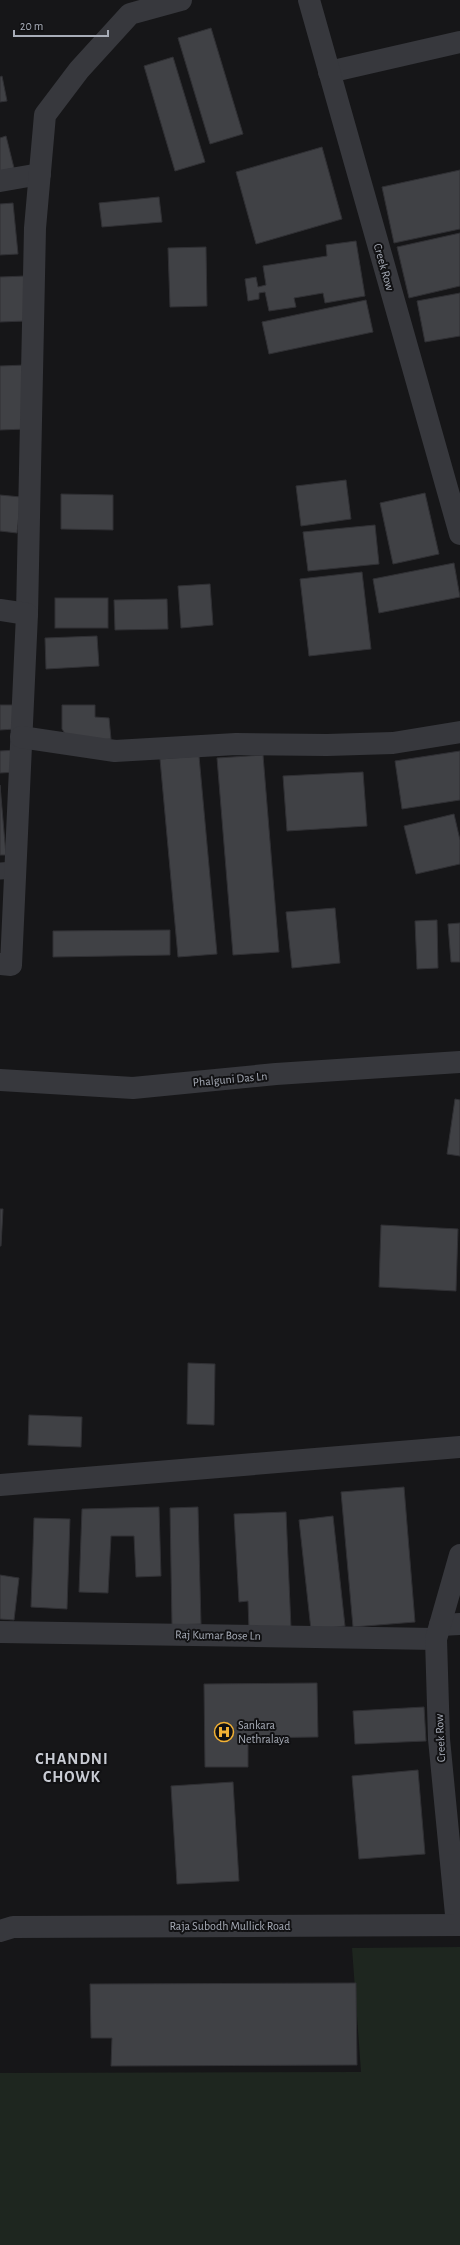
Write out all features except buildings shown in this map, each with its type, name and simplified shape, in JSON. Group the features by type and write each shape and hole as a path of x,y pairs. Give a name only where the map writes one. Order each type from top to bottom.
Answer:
{"street":[{"path":"0,964 11,965 8,870 21,737 27,614 35,228 45,115 130,7 181,0"},
{"name":"Creek Row","path":"309,0 460,534"},
{"path":"329,72 460,42"},
{"path":"0,181 40,174"},
{"path":"0,610 27,614"},
{"path":"21,737 115,751 236,744 327,745 393,743 460,732"},
{"name":"Phalguni Das Ln","path":"0,1080 133,1088 276,1074 460,1062"},
{"path":"0,1485 460,1447"},
{"name":"Creek Row","path":"458,1925 439,1739 446,1629 460,1555"},
{"name":"Raj Kumar Bose Ln","path":"0,1632 446,1629"},
{"name":"Raja Subodh Mullick Road","path":"0,1932 13,1927 458,1925"}],"shaded area":[{"path":"460,1947 460,2245 0,2245 0,2073 361,2072 352,1948"}],"place":[{"name":"Sankara Nethralaya","path":"224,1732"}],"district":[{"name":"CHANDNI CHOWK","path":"72,1768"}]}
